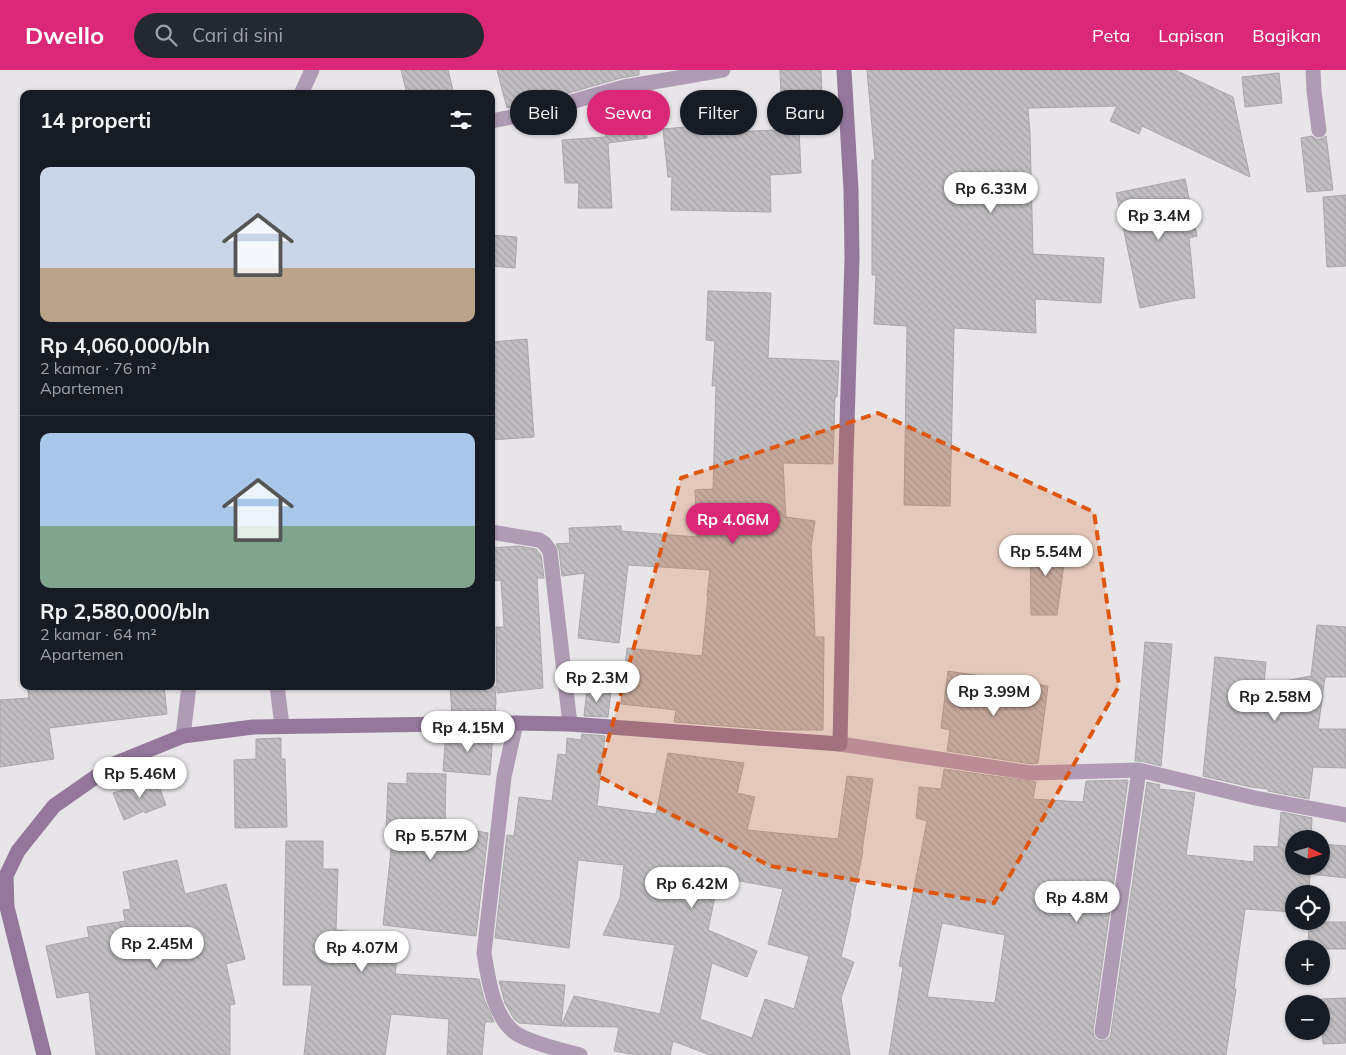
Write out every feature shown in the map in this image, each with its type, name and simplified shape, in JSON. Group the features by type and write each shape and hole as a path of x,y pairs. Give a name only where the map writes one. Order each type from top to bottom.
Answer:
{"street":[{"path":"304,90 312,70"},
{"path":"495,120 532,113 624,87 722,70"},
{"path":"840,744 852,258 852,190 844,70"},
{"path":"1314,70 1314,91 1319,130"},
{"path":"495,533 532,538 544,543 550,551 570,724"},
{"path":"183,736 189,690"},
{"path":"278,690 282,726"},
{"path":"516,723 504,777 484,953 487,975 498,1008 505,1022 515,1032 559,1050 580,1055"},
{"path":"44,1055 7,907 3,876 18,851 54,806 114,764 183,736 253,727 282,726 570,724 840,744 1031,773 1139,770 1255,798 1346,815"},
{"path":"1102,1032 1139,770"}],"highlighted area":[{"path":"878,413 1094,512 1119,686 994,903 770,866 598,776 681,478"}],"building":[{"path":"401,70 448,70 453,90 406,90"},
{"path":"497,70 639,70 639,75 577,91 510,90 510,107 507,108"},
{"path":"780,70 821,70 822,90 781,90"},
{"path":"867,70 1175,70 1233,97 1250,177 1142,126 1139,134 1110,121 1117,106 1028,108 1033,254 1104,258 1101,303 1035,299 1036,333 954,328 950,506 904,505 907,326 874,324 876,275 872,275 872,160 875,160"},
{"path":"1279,73 1282,103 1245,107 1242,77"},
{"path":"680,127 680,135 757,135 757,131 767,130 767,135 799,135 801,173 770,175 771,212 671,210 672,177 668,177 664,135 670,135 670,128"},
{"path":"606,135 647,135 647,138 608,143 612,208 578,208 579,183 565,183 562,140 606,137"},
{"path":"1312,136 1320,139 1326,136 1333,190 1307,192 1301,138"},
{"path":"1185,179 1197,236 1189,238 1195,298 1140,308 1116,193"},
{"path":"1346,195 1346,266 1327,267 1323,197"},
{"path":"495,235 517,237 515,268 495,266"},
{"path":"708,291 771,293 768,358 839,361 837,397 835,397 833,464 783,463 786,517 815,521 811,546 815,637 824,637 823,730 777,730 674,722 676,710 621,704 627,648 702,656 710,570 628,565 619,643 578,638 585,573 562,576 559,550 556,544 570,543 569,528 621,526 621,531 697,537 695,490 713,489 716,386 712,386 715,341 706,340"},
{"path":"527,339 534,437 495,440 495,342"},
{"path":"1067,542 1057,615 1031,615 1030,543"},
{"path":"519,546 536,549 541,555 544,578 537,578 543,688 497,693 496,627 504,627 501,580 495,581 495,548"},
{"path":"1317,625 1346,627 1346,677 1325,677 1318,729 1346,729 1346,768 1313,767 1309,799 1203,776 1215,657 1266,662 1264,685 1311,676"},
{"path":"1145,642 1172,644 1161,766 1135,761"},
{"path":"948,671 1048,686 1038,763 1032,764 947,751 950,730 941,728"},
{"path":"495,686 496,702 495,714 452,715 450,690 495,690"},
{"path":"587,689 611,691 608,717 584,716"},
{"path":"28,690 164,690 167,714 49,728 54,759 0,767 0,700 29,698"},
{"path":"446,733 493,733 490,775 443,771"},
{"path":"582,734 605,736 597,806 656,814 668,753 744,763 737,793 755,797 747,830 838,839 847,776 873,779 863,851 841,957 854,962 841,998 850,1055 710,1055 673,1041 670,1055 636,1055 614,1051 619,1027 560,1026 519,1023 514,1019 505,1003 499,981 565,985 561,1026 574,996 660,1014 675,945 603,935 620,898 624,865 578,860 569,948 495,938 507,835 514,836 519,797 552,801 558,754 566,755 567,738 581,740","holes":["719,877 783,889 768,944 809,956 794,1009 765,999 752,1038 700,1019 712,963 747,977 757,951 708,930"]},
{"path":"281,738 281,759 285,759 287,827 235,828 234,760 256,759 256,739"},
{"path":"944,769 1036,782 1033,799 1083,802 1086,781 1128,780 1093,1031 1096,1039 1100,1041 1106,1040 1110,1037 1111,1033 1147,782 1160,785 1159,789 1195,793 1186,855 1254,862 1254,846 1278,847 1281,812 1312,818 1311,830 1285,830 1285,875 1310,875 1309,885 1285,885 1285,911 1245,909 1226,1055 889,1055 903,967 899,966 927,821 916,818 919,787 941,789","holes":["942,923 1005,935 995,1003 927,997"]},
{"path":"407,773 446,774 445,826 488,833 476,936 383,925 393,832 386,832 388,783 407,784"},
{"path":"156,778 166,805 145,813 144,811 124,820 113,793"},
{"path":"286,841 323,841 323,869 338,869 336,930 400,937 395,974 479,979 484,999 494,1022 485,1022 482,1055 447,1055 449,1019 391,1014 385,1055 304,1055 312,985 283,985"},
{"path":"1330,845 1346,846 1346,878 1319,875 1330,875"},
{"path":"177,860 185,894 226,884 245,959 226,964 235,1004 230,1005 230,1055 96,1055 89,992 57,998 46,946 89,937 87,927 125,921 123,910 131,909 123,872"},
{"path":"1330,922 1346,922 1346,949 1330,949 1330,940 1308,940 1309,930 1330,930"},
{"path":"1346,998 1346,1043 1323,1044 1323,1040 1330,1040 1330,999"}]}
